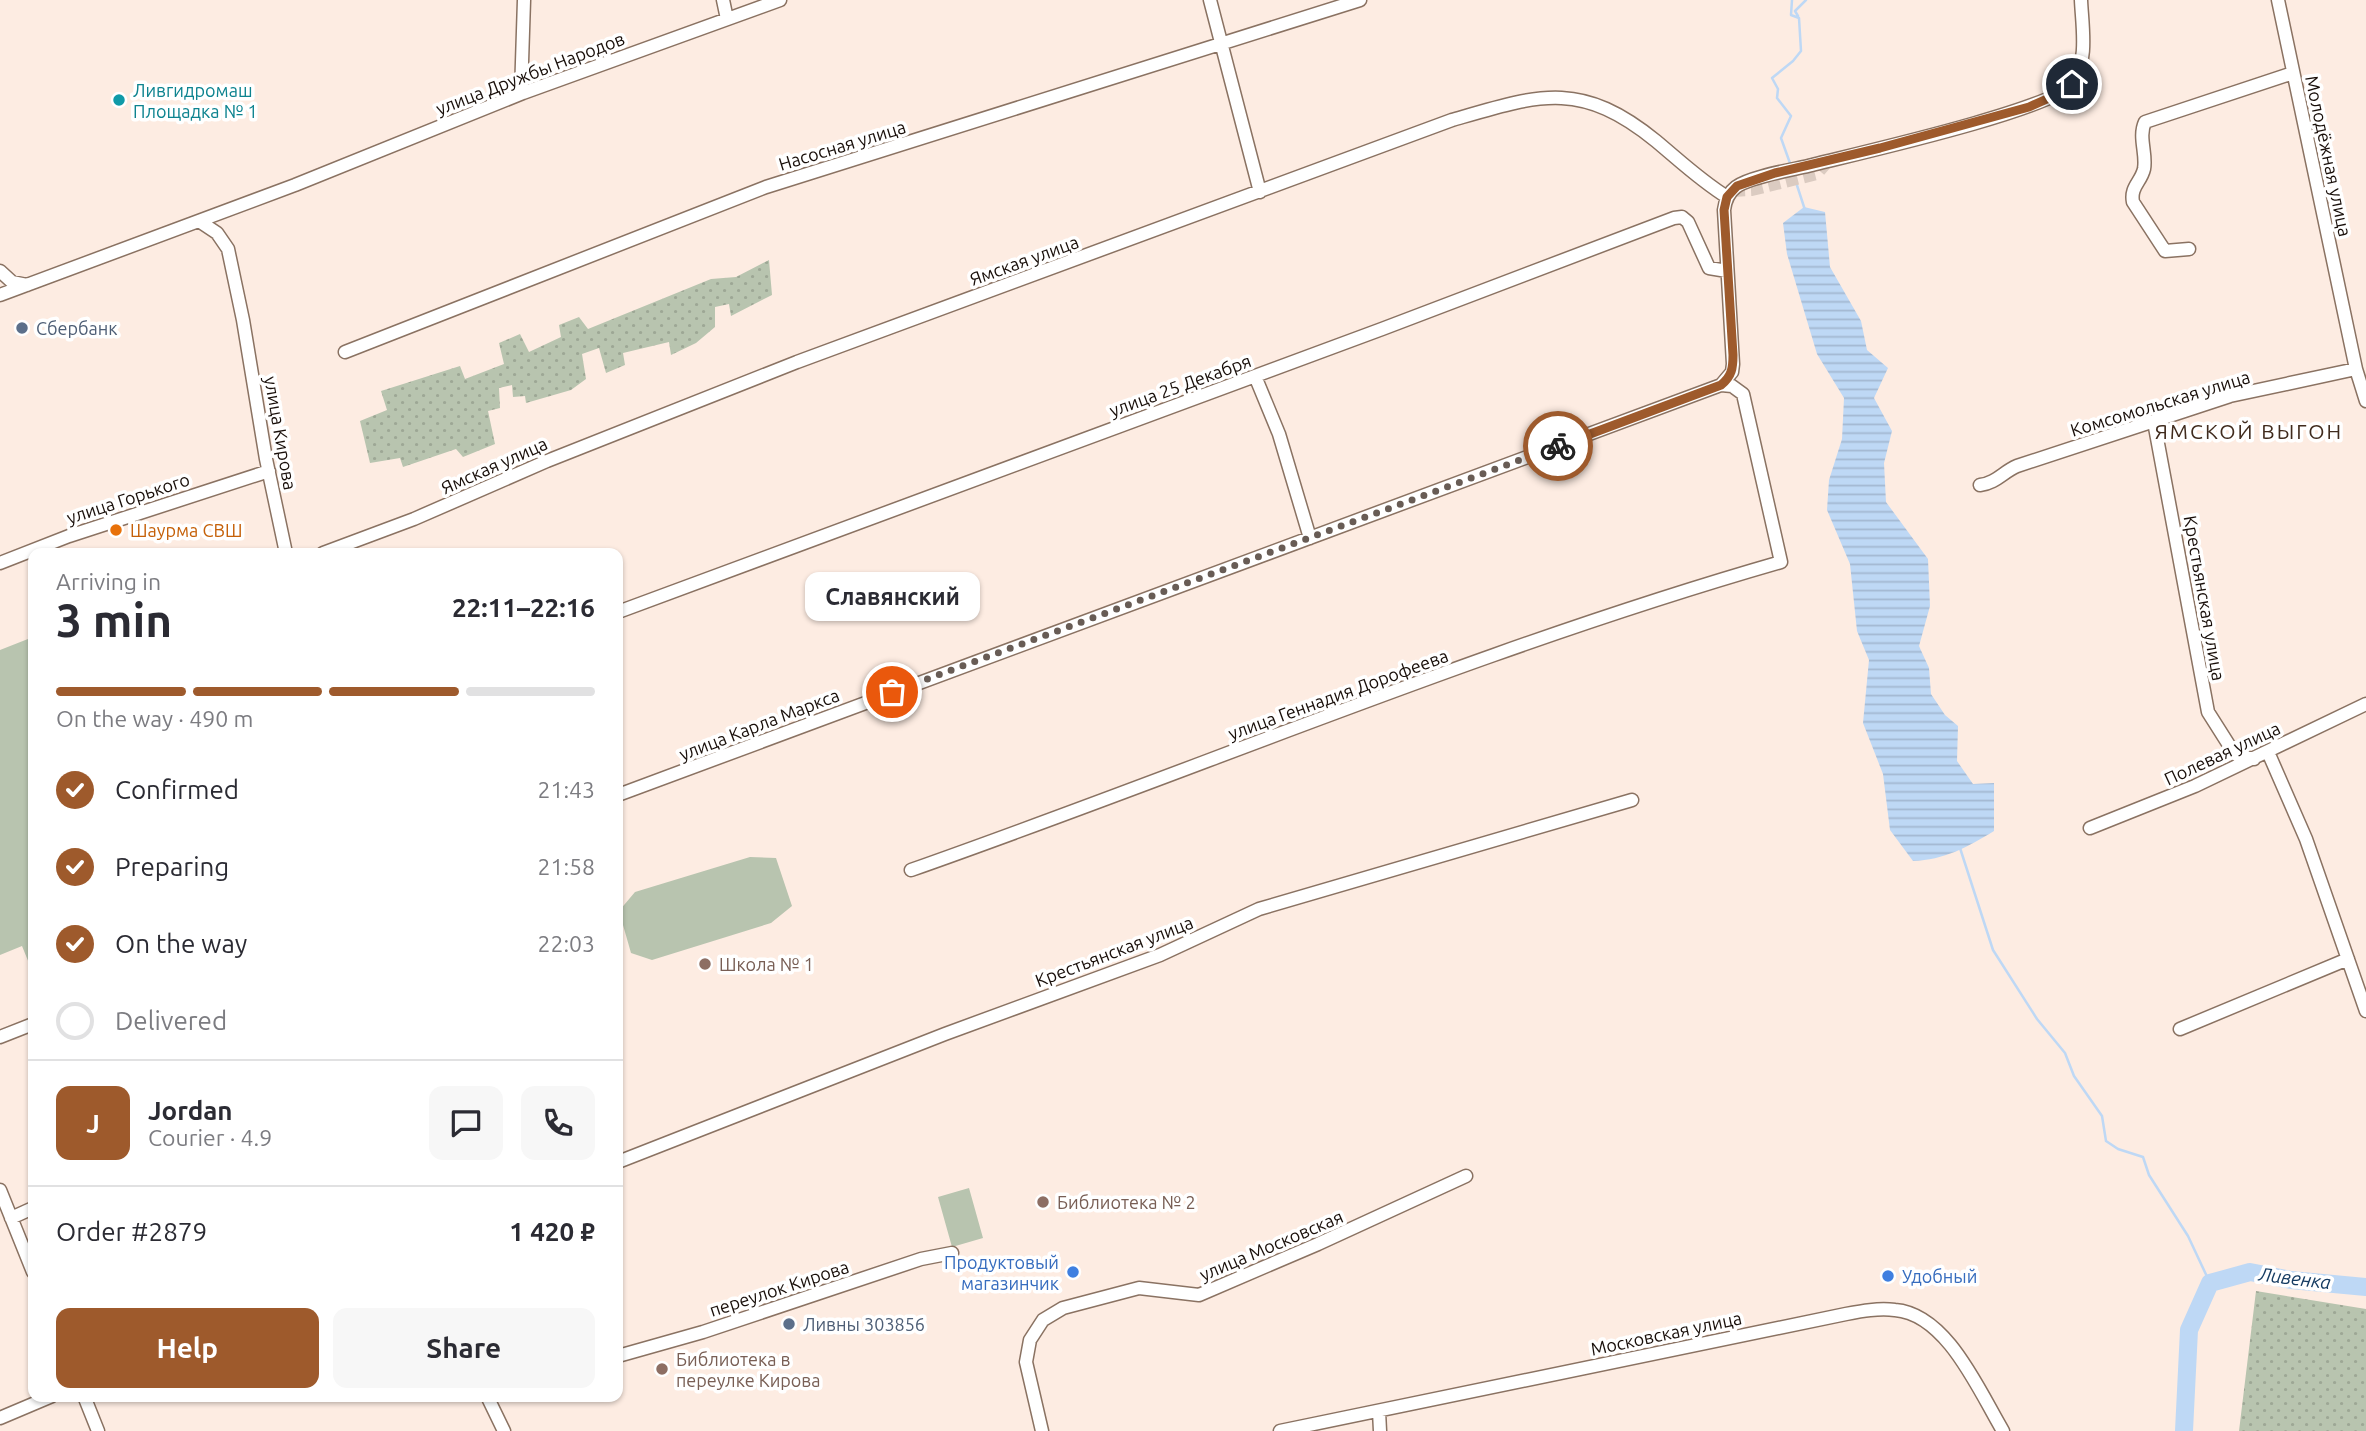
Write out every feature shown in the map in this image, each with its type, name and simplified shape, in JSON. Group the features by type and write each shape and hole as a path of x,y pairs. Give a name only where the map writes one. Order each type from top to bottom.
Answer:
{"street":[{"path":"521,93 524,0"},
{"path":"723,0 727,19"},
{"name":"улица Дружбы Народов","path":"0,295 295,185 521,93 780,0"},
{"path":"1210,0 1260,192"},
{"name":"Насосная улица","path":"345,352 765,187 1360,0"},
{"path":"1721,385 1732,372 1733,364 1724,223 1727,197 1737,186 1739,179 1837,152 1842,158 1880,148 2029,107 2065,91 2076,79 2081,65 2081,0"},
{"name":"Молодёжная улица","path":"2278,0 2356,369 2366,401"},
{"path":"2189,249 2165,251 2133,202 2134,187 2144,171 2142,130 2145,122 2293,73"},
{"name":"Ямская улица","path":"336,548 414,519 547,461 797,362 1452,120 1502,106 1553,97 1585,100 1631,122 1699,179 1727,197"},
{"name":"улица Кирова","path":"236,207 225,220 228,249 285,548"},
{"name":"улица 25 Декабря","path":"623,610 1678,217 1688,222 1709,268 1727,271"},
{"path":"199,221 217,233 228,249"},
{"path":"0,271 12,282 27,285"},
{"name":"Комсомольская улица","path":"1980,485 1998,479 2017,466 2230,396 2356,369"},
{"path":"1255,376 1279,434 1310,538"},
{"name":"улица Карла Маркса","path":"623,793 1721,385"},
{"name":"улица Геннадия Дорофеева","path":"911,870 1429,679 1698,586 1781,562 1742,394 1732,386 1721,385"},
{"name":"Крестьянская улица","path":"2154,422 2208,712 2234,753 2254,760"},
{"name":"улица Горького","path":"40,548 107,523 269,471"},
{"name":"улица Горького","path":"0,563 28,553"},
{"name":"Полевая улица","path":"2090,828 2254,760 2366,704"},
{"path":"2268,752 2306,839 2366,1011"},
{"name":"Крестьянская улица","path":"623,1160 945,1034 1160,955 1259,909 1632,800"},
{"path":"2180,1029 2348,959"},
{"path":"0,1037 28,1026"},
{"name":"улица Московская","path":"1042,1431 1026,1352 1043,1320 1063,1308 1139,1288 1199,1295 1466,1176"},
{"path":"0,1190 28,1260"},
{"path":"11,1218 28,1210"},
{"name":"переулок Кирова","path":"623,1355 704,1332 921,1259 952,1253"},
{"name":"Московская улица","path":"1280,1431 1872,1310 1896,1310 1923,1318 1945,1338 2003,1431"},
{"path":"0,1418 38,1402"},
{"path":"86,1402 98,1431"},
{"path":"490,1402 504,1431"},
{"path":"1379,1410 1381,1431"}],"green space":[{"path":"769,260 772,295 731,316 729,304 715,307 715,327 696,343 671,355 669,342 623,353 625,365 606,373 599,348 582,354 586,379 571,390 526,403 525,396 513,397 512,385 499,388 500,408 488,411 495,444 463,457 456,449 403,467 400,458 370,463 360,421 387,410 381,391 460,366 465,379 504,364 499,343 520,334 529,352 561,337 559,325 579,317 588,329 711,279 736,277"},
{"path":"28,639 28,961 22,946 0,955 0,650"},
{"path":"750,857 776,858 792,906 771,923 652,960 631,953 623,925 623,906 635,892"},
{"path":"969,1188 983,1238 952,1247 938,1197"},
{"path":"2256,1291 2366,1309 2366,1431 2239,1431"}],"water":[{"path":"1804,207 1825,212 1830,267 1861,321 1867,350 1888,368 1874,398 1892,431 1884,463 1886,502 1928,559 1930,606 1919,646 1929,668 1931,694 1945,715 1958,726 1957,761 1973,784 1994,783 1994,831 1965,847 1935,858 1913,861 1890,830 1883,774 1863,723 1869,660 1857,631 1850,564 1827,510 1829,480 1842,439 1844,398 1817,354 1787,254 1783,223"}],"waterway":[{"path":"1791,166 1781,138 1791,116 1777,98 1778,89 1772,78 1801,51 1799,18 1791,15 1792,0"},
{"path":"1798,16 1795,11 1806,0"},
{"path":"1793,173 1805,210"},
{"path":"1960,848 1993,950 2037,1019 2065,1053 2074,1076 2102,1116 2106,1141 2118,1149 2143,1157 2149,1175 2188,1236 2210,1283"},
{"name":"Ливенка","path":"2184,1431 2189,1330 2210,1283 2250,1272 2291,1280 2366,1287"}],"tunnel":[{"path":"1733,191 1752,190 1817,174 1828,161"}],"way so far":[{"path":"892,692 1558,446"}],"place":[{"name":"Ливгидромаш Площадка № 1","path":"119,100"},
{"name":"Сбербанк","path":"22,328"},
{"name":"Шаурма СВШ","path":"116,530"},
{"name":"Славянский","path":"892,692"},
{"name":"Школа № 1","path":"705,964"},
{"name":"Библиотека № 2","path":"1043,1202"},
{"name":"Продуктовый магазинчик","path":"1073,1272"},
{"name":"Удобный","path":"1888,1276"},
{"name":"Ливны 303856","path":"789,1324"},
{"name":"Библиотека в переулке Кирова","path":"662,1369"}],"district":[{"name":"ЯМСКОЙ ВЫГОН","path":"2249,431"}],"route":[{"path":"1558,446 1721,385 1727,380 1732,372 1733,355 1724,210 1727,197 1737,186 1775,173 1880,148 2029,107 2065,91 2072,84"}]}
